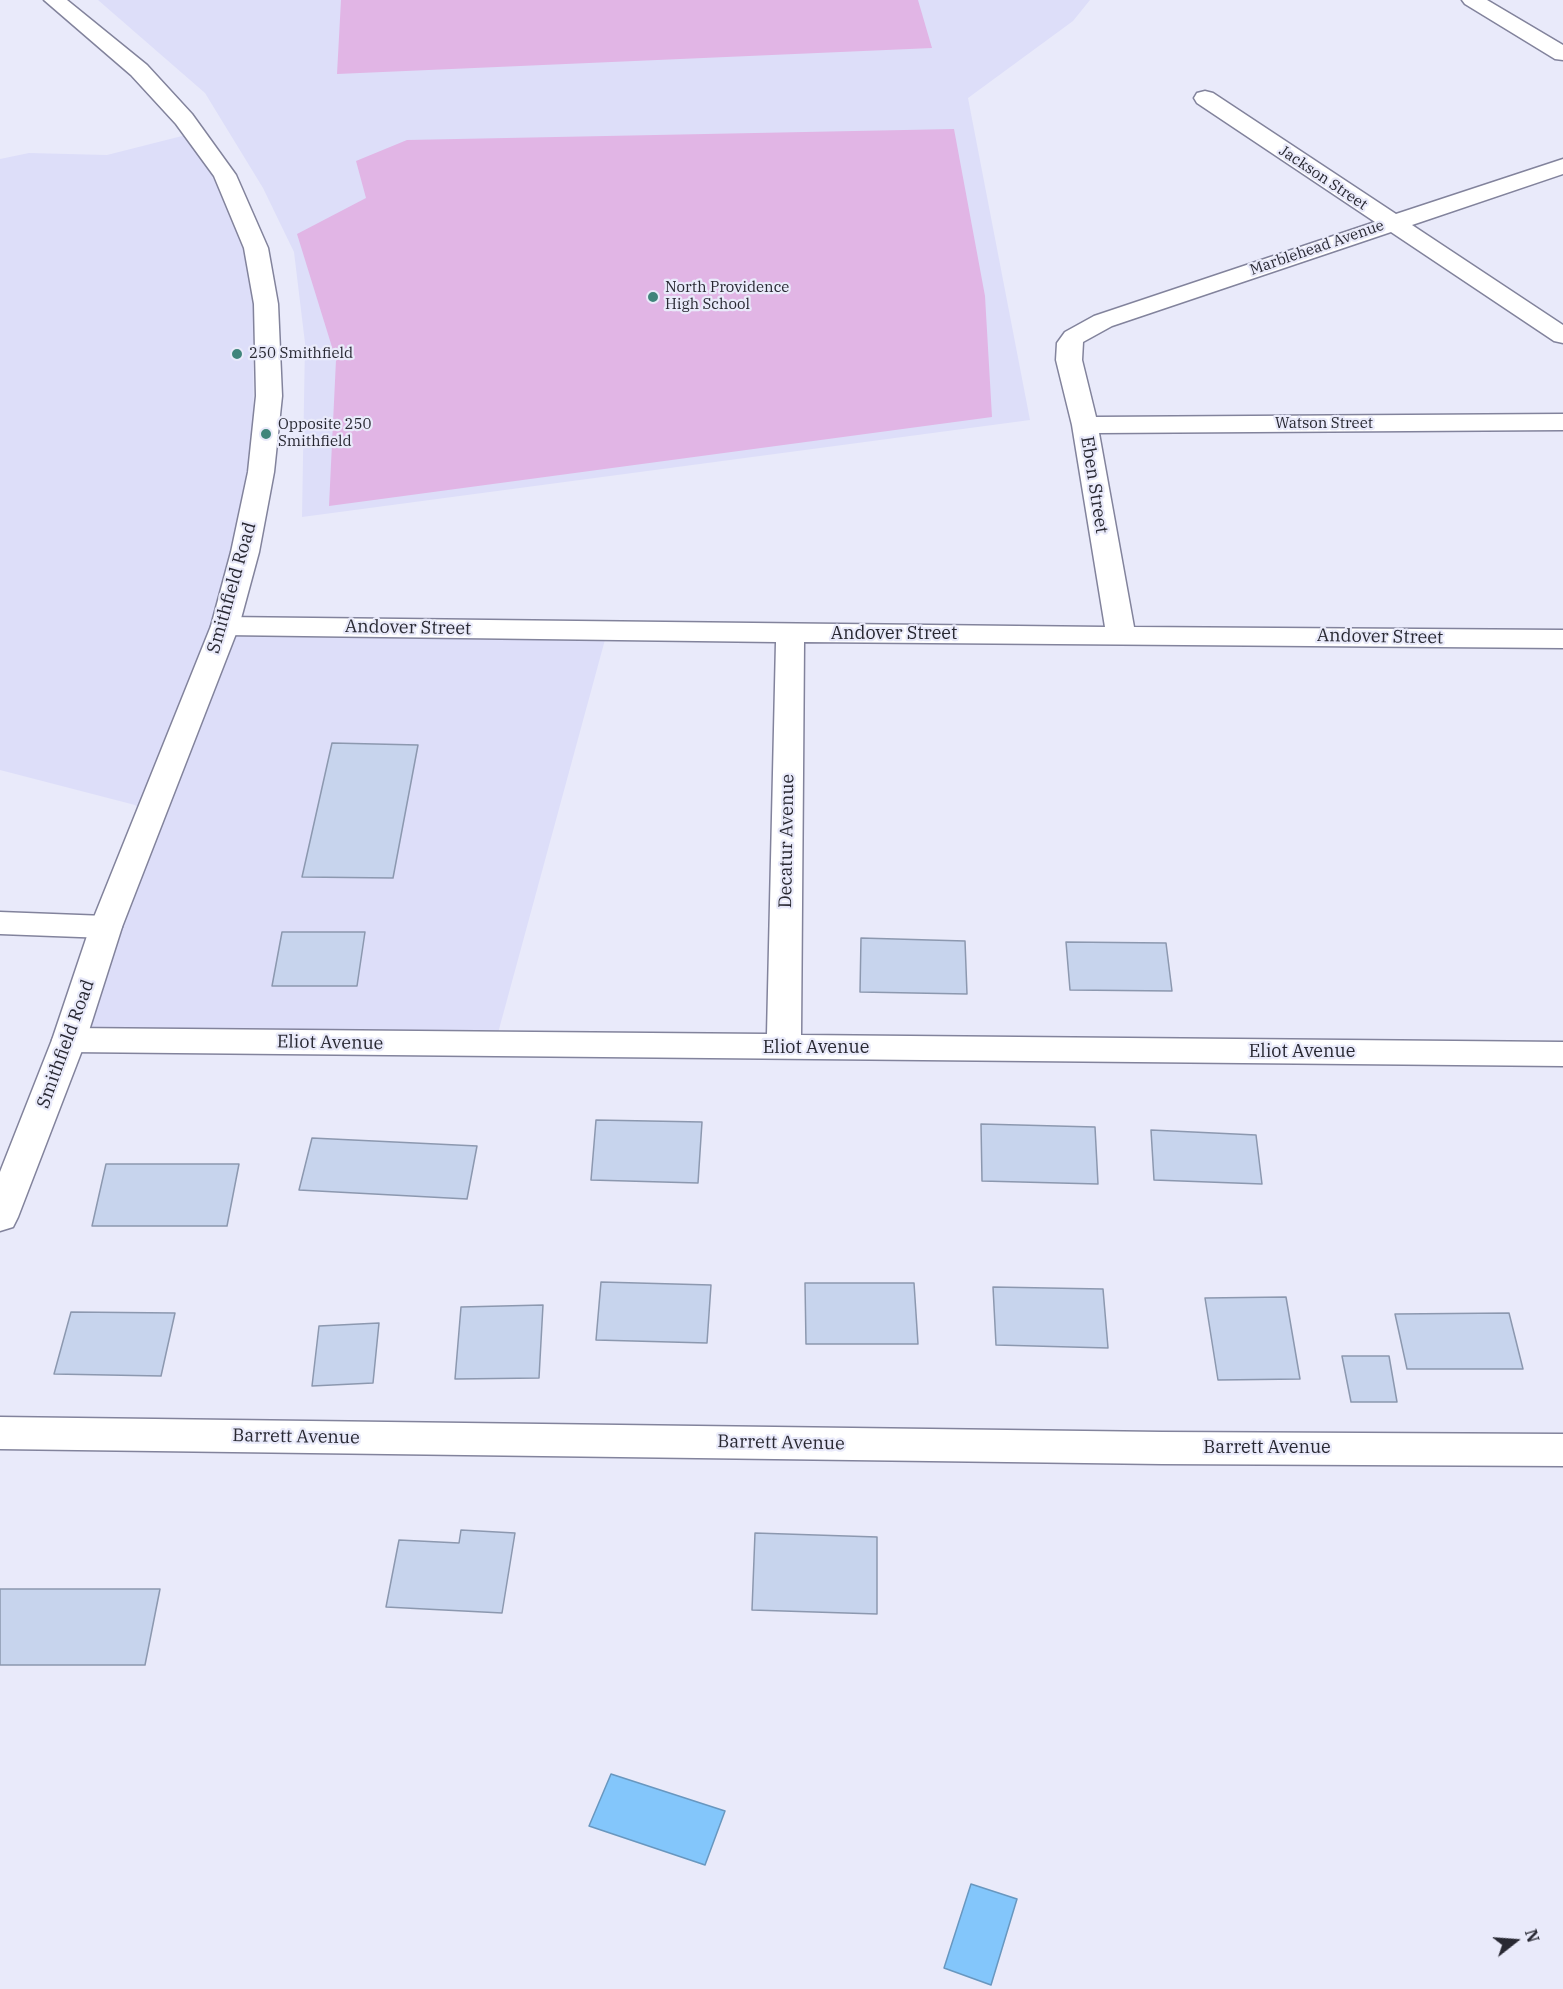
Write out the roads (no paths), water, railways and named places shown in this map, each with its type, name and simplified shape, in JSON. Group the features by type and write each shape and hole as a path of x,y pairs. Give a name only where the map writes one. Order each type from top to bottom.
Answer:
{"street":[{"name":"Smithfield Road","path":"0,1217 69,1040 106,927 225,626 245,552 261,472 269,400 266,304 255,248 225,175 184,119 139,70 54,0"},
{"path":"1472,0 1563,54"},
{"name":"Jackson Street","path":"1205,98 1563,336"},
{"name":"Marblehead Avenue","path":"1074,337 1102,321 1563,166"},
{"name":"Eben Street","path":"1074,337 1070,343 1069,360 1085,425 1121,635"},
{"name":"Watson Street","path":"1085,425 1563,422"},
{"name":"Andover Street","path":"225,626 1563,639"},
{"name":"Decatur Avenue","path":"784,1048 790,633"},
{"path":"0,923 106,927"},
{"name":"Eliot Avenue","path":"69,1040 1563,1054"},
{"name":"Barrett Avenue","path":"0,1433 1161,1448 1563,1450"}],"water":[{"path":"611,1774 725,1811 705,1865 589,1826"},
{"path":"971,1884 1017,1899 991,1985 944,1968"}],"place":[{"name":"North Providence High School","path":"653,297"},
{"name":"250 Smithfield","path":"237,354"},
{"name":"Opposite 250 Smithfield","path":"266,434"}]}
